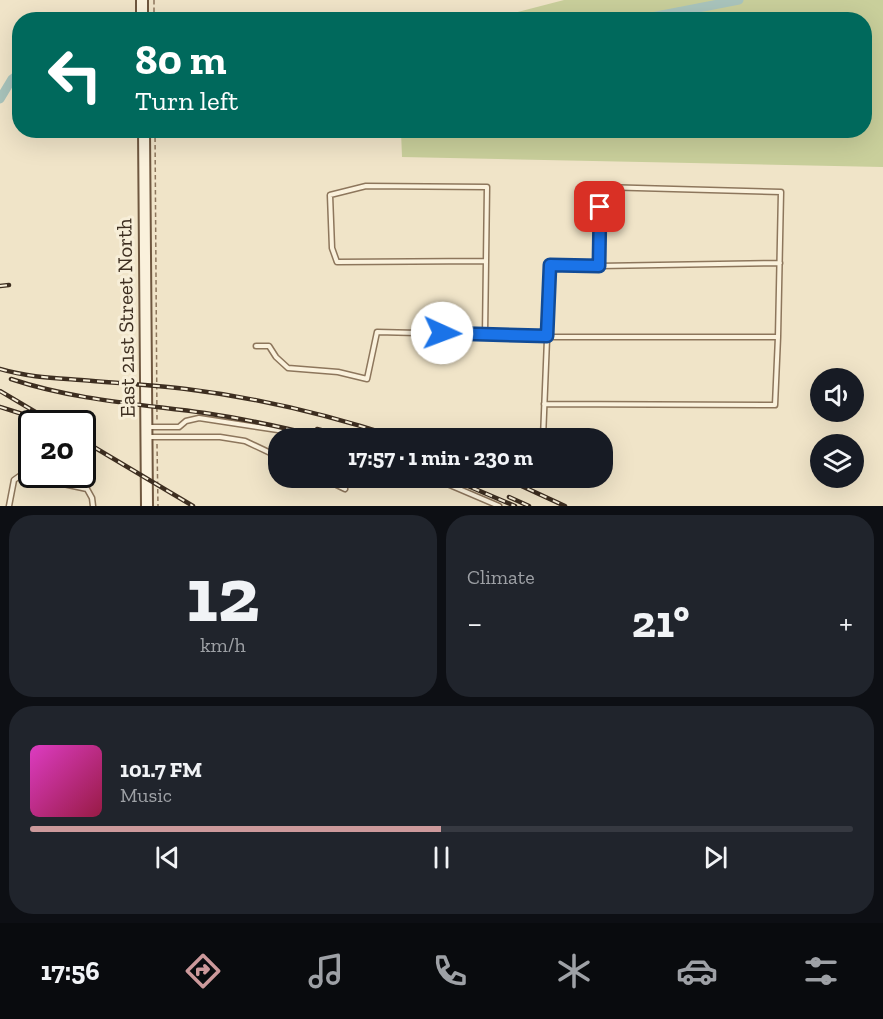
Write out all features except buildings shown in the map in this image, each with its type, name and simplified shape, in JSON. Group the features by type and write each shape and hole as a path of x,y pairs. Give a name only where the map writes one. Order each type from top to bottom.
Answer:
{"main road":[{"name":"East 21st Street North","path":"144,138 152,432 147,506"}],"lane":[{"path":"486,261 337,262 333,248 330,195 366,186 488,187 486,335"},
{"path":"544,404 776,405 782,192 600,187 599,266"},
{"path":"543,428 550,265 780,263"},
{"path":"256,346 269,346 276,357 288,368 338,372 367,379 377,332 547,336 778,337"},
{"path":"152,432 179,428 186,422 199,418 268,428"},
{"path":"152,432 245,441 268,452"},
{"path":"9,506 14,480 21,475 28,475 87,489 93,506"},
{"path":"457,488 500,506"}],"path":[{"path":"155,138 152,432 158,506"}],"green space":[{"path":"564,0 883,0 883,167 402,157 401,138 872,138 872,12 518,12"}],"waterway":[{"path":"677,12 739,0"},
{"path":"0,99 12,79"}],"railway":[{"path":"0,286 9,285"},
{"path":"0,369 40,377 173,388 240,397 366,428"},
{"path":"11,379 83,397 220,415 282,428"},
{"path":"0,391 32,410"},
{"path":"0,407 18,413"},
{"path":"96,448 193,506"},
{"path":"473,488 515,506"},
{"path":"526,488 565,506"},
{"path":"509,497 529,506"}],"route":[{"path":"442,333 547,336 550,265 599,266 600,207"}]}
